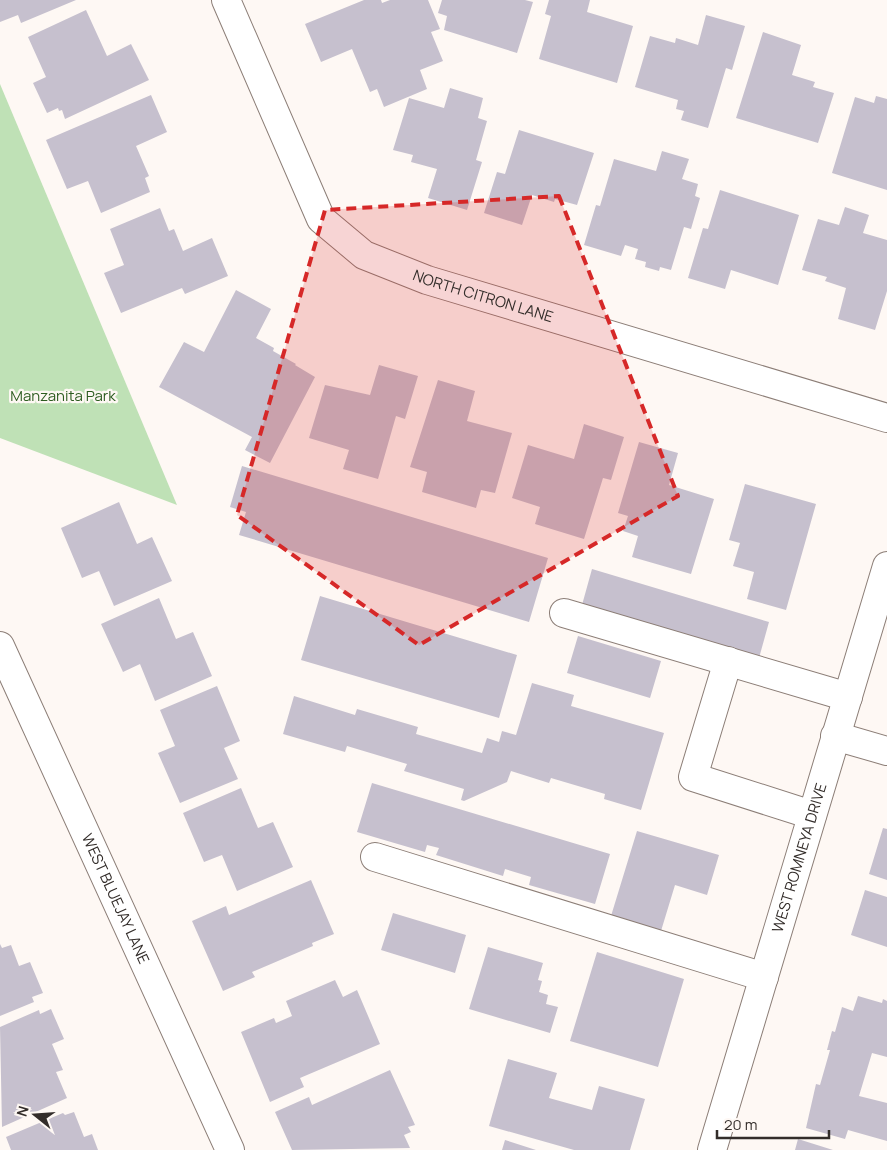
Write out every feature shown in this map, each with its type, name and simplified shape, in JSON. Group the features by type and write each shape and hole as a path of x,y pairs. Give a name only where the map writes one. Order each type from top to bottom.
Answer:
{"street":[{"name":"NORTH CITRON LANE","path":"226,0 320,218 364,255 427,280 887,418"},
{"name":"WEST ROMNEYA DRIVE","path":"712,1150 887,566"},
{"path":"564,613 848,697"},
{"name":"WEST BLUEJAY LANE","path":"0,646 230,1150"},
{"path":"728,661 693,777 812,815"},
{"path":"835,736 887,751"},
{"path":"375,857 764,977"}],"highlighted area":[{"path":"559,196 678,496 419,645 237,515 325,210"}],"green space":[{"name":"Manzanita Park","path":"0,84 177,505 0,438"}],"building":[{"path":"0,0 76,0 21,23 18,15 0,22"},
{"path":"364,0 381,0 382,3 390,0 428,0 440,29 431,32 443,61 420,70 427,89 384,107 377,89 370,92 352,49 321,62 305,24"},
{"path":"442,0 525,0 533,2 517,53 444,30 447,16 438,13"},
{"path":"549,0 590,0 587,12 633,26 617,83 539,59 551,16 545,14"},
{"path":"86,10 107,56 131,44 149,80 65,119 62,110 59,111 58,108 47,113 33,83 46,77 28,37"},
{"path":"706,15 745,26 732,70 726,68 708,128 681,120 684,111 676,109 678,100 635,87 650,36 675,43 676,38 698,45"},
{"path":"763,32 801,45 792,75 815,82 813,87 834,93 818,143 736,118"},
{"path":"450,88 483,98 478,118 487,121 476,160 482,162 467,210 428,198 437,169 411,162 413,155 393,150 409,98 444,108"},
{"path":"151,95 167,132 136,146 149,176 145,178 150,192 101,213 88,181 67,189 46,140"},
{"path":"876,96 887,99 887,190 832,173 855,97 874,103"},
{"path":"519,130 594,153 577,205 555,199 554,202 532,195 522,225 484,213 497,172 505,174"},
{"path":"662,151 689,159 682,179 698,184 695,196 700,198 691,229 684,227 671,270 660,267 659,271 645,267 646,262 635,259 638,249 625,245 621,256 584,245 596,205 600,206 614,159 656,171"},
{"path":"720,190 799,215 778,285 731,270 725,289 688,278 703,228 708,229"},
{"path":"845,207 869,215 863,233 887,240 887,291 875,330 838,319 846,288 825,281 827,277 802,270 818,219 839,225"},
{"path":"160,208 169,231 174,229 183,251 212,238 228,276 185,294 182,288 121,313 104,273 124,265 110,229"},
{"path":"236,290 271,309 256,338 274,348 273,351 315,377 270,463 245,450 252,437 159,387 184,342 204,352"},
{"path":"379,365 418,376 405,419 396,416 378,479 343,469 349,450 309,438 325,385 370,395"},
{"path":"438,380 475,391 467,421 512,433 495,493 481,490 476,508 422,492 427,472 410,467"},
{"path":"584,424 624,437 611,480 603,478 584,539 535,524 540,507 512,498 528,445 574,459"},
{"path":"639,442 678,453 669,485 714,499 691,574 632,557 638,536 623,531 628,516 618,513"},
{"path":"242,466 548,558 529,622 239,535 246,512 230,507"},
{"path":"745,484 816,504 786,610 747,599 754,572 733,566 740,543 729,540"},
{"path":"119,502 137,544 152,537 172,581 114,606 99,571 82,578 61,528"},
{"path":"592,569 769,622 759,658 582,605"},
{"path":"320,596 517,655 499,718 301,660"},
{"path":"159,598 176,639 193,632 212,676 155,701 140,664 123,672 101,624"},
{"path":"578,636 661,661 650,698 567,673"},
{"path":"532,683 574,695 571,706 664,733 641,810 604,799 605,794 551,778 549,783 511,771 507,782 464,801 461,800 464,789 404,771 407,764 347,746 345,752 283,734 294,696 355,715 357,709 418,727 416,734 482,753 487,738 499,742 502,731 516,735"},
{"path":"217,686 240,741 224,748 238,779 180,803 158,753 175,746 160,710"},
{"path":"372,783 610,854 595,904 529,885 531,877 505,869 503,876 436,855 439,848 427,845 425,852 357,832"},
{"path":"241,788 258,828 273,822 293,867 237,891 222,855 204,862 183,813"},
{"path":"883,828 887,829 887,880 869,874"},
{"path":"637,831 719,855 707,895 675,885 661,931 611,916"},
{"path":"311,880 334,934 312,943 313,946 252,972 255,977 223,991 192,921 226,906 229,915"},
{"path":"865,890 887,897 887,947 851,935"},
{"path":"393,913 466,935 455,973 381,950"},
{"path":"0,944 2,948 11,945 19,966 30,962 43,993 32,997 34,1002 0,1016"},
{"path":"488,947 543,963 538,980 542,981 539,992 548,995 546,1004 558,1007 550,1033 469,1009"},
{"path":"597,952 684,979 658,1067 570,1041"},
{"path":"335,980 343,997 357,990 380,1044 300,1078 304,1087 270,1102 241,1032 274,1018 276,1023 292,1016 286,1001"},
{"path":"858,996 882,1003 883,999 887,1001 887,1057 872,1053 859,1096 887,1103 887,1141 848,1130 845,1139 806,1128 816,1084 820,1085 830,1050 827,1050 832,1031 835,1032 842,1007 853,1011"},
{"path":"51,1009 64,1039 52,1044 63,1070 56,1072 67,1098 2,1127 0,1027 39,1010 40,1014"},
{"path":"508,1059 557,1073 549,1098 592,1110 599,1086 645,1099 630,1150 574,1150 489,1126"},
{"path":"390,1070 415,1125 408,1127 411,1132 404,1135 410,1148 292,1150 275,1112 309,1097 312,1105"},
{"path":"74,1112 84,1137 92,1134 98,1150 11,1150 6,1137 63,1113 65,1115"},
{"path":"798,1139 833,1150 795,1150"},
{"path":"505,1140 536,1150 502,1150"}]}
